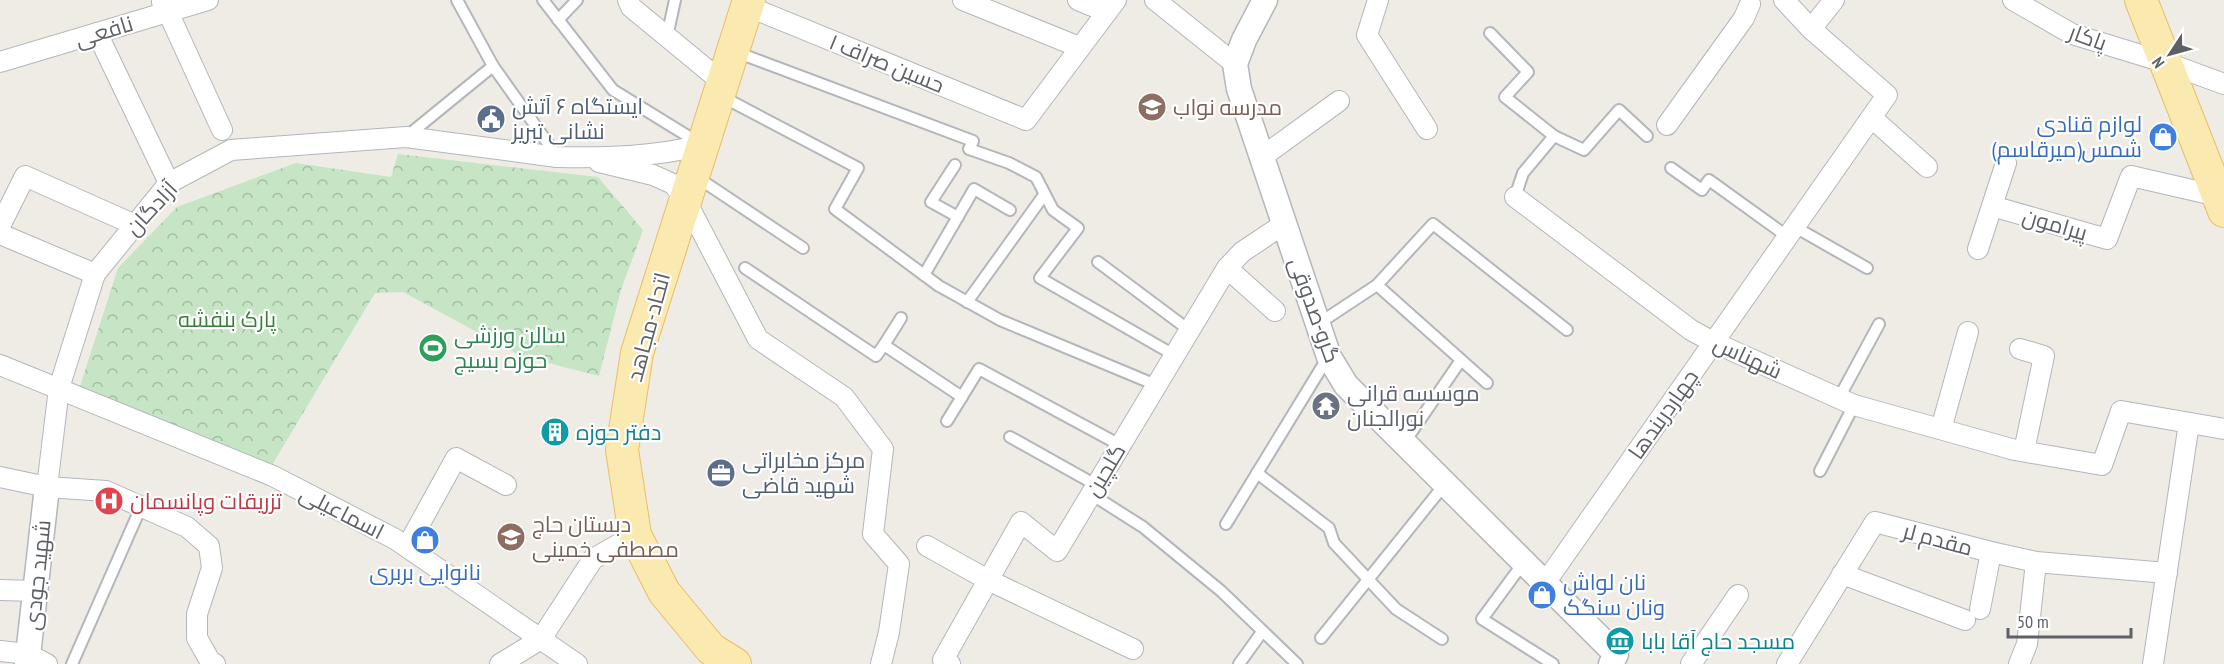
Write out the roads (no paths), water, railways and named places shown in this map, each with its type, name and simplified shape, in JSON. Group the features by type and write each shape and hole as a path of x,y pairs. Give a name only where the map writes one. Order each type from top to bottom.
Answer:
{"main road":[{"path":"2141,0 2221,203"},
{"name":"اتحاد-مجاهد","path":"735,664 711,649 664,592 635,535 622,450 637,353 748,3"}],"street":[{"name":"نافعی","path":"0,62 97,33 164,6 208,0"},
{"path":"628,0 631,7 667,37 720,88"},
{"path":"963,0 1079,47 1112,6 1078,0"},
{"path":"1155,0 1235,64 1244,40 1265,0"},
{"path":"1378,0 1367,34 1427,129"},
{"path":"1784,0 1811,29 1834,0"},
{"name":"پاکار","path":"2013,0 2072,34 2167,63 2224,84"},
{"path":"1667,125 1744,18 1750,1"},
{"name":"حسین صراف ۱","path":"748,3 1026,120 1079,47"},
{"path":"164,6 222,130"},
{"name":"چهاردربندها","path":"1545,583 1887,95 1811,29"},
{"path":"97,33 169,183"},
{"name":"گرو-صدوقی","path":"1235,64 1239,89 1329,357 1346,385 1545,583 1619,661"},
{"path":"1262,157 1339,101"},
{"path":"1869,123 1927,166"},
{"name":"آزادگان","path":"47,487 59,388 95,273 169,183 231,150 406,137 557,157 579,157"},
{"path":"579,157 671,153 693,173 758,339 844,397 883,449 873,534 899,564 889,632 881,664"},
{"path":"579,157 653,175 673,184 693,173"},
{"name":"پیرامون","path":"1978,249 2006,163"},
{"path":"0,226 25,176 135,225"},
{"name":"پیرامون","path":"1992,206 2107,239 2131,176 2221,203"},
{"name":"شهناس","path":"1515,197 1691,330 1713,342 1847,401 2020,450 2102,465 2121,411 2189,423"},
{"name":"گلچین","path":"950,664 943,660 1021,522 1057,551 1227,268 1242,252 1284,224"},
{"path":"0,234 95,273"},
{"path":"1227,268 1275,311"},
{"path":"1941,429 1968,332"},
{"path":"2020,349 2044,356 2020,450"},
{"name":"اسماعیلی","path":"0,365 273,476 407,547 577,664"},
{"path":"2153,664 2189,423 2224,429"},
{"path":"407,547 456,458 506,485"},
{"path":"0,477 47,487 106,491 187,527 209,546 212,568 197,614 197,638 210,661 215,664"},
{"name":"شهید جودی","path":"34,661 35,591 47,487"},
{"name":"مقدم لر","path":"1787,664 1875,522 2037,562 2167,573"},
{"path":"500,664 541,639 593,559 635,535"},
{"path":"927,546 988,580 1133,649"},
{"path":"1842,574 1973,615 1990,552"},
{"path":"2019,664 2027,644 2037,562"},
{"path":"0,590 35,591"},
{"path":"1691,664 1738,595"},
{"path":"0,651 34,661"}],"lane":[{"path":"457,0 494,66 557,157"},
{"path":"543,0 613,90 693,173 803,248"},
{"path":"558,20 577,0"},
{"path":"667,37 675,0"},
{"path":"1490,33 1528,72 1505,97 1554,135 1584,150 1619,110 1647,135"},
{"path":"732,51 973,141 969,149 1009,163 1036,177 1053,210 1078,228 1040,278 1174,355"},
{"path":"406,137 494,66"},
{"path":"720,88 858,168 835,208 924,275 1000,321 1156,385"},
{"path":"1515,197 1523,172 1554,135"},
{"path":"956,165 932,202 958,217"},
{"path":"1671,168 1702,190 1709,180 1792,232 1867,268"},
{"path":"924,275 974,189 1010,210"},
{"path":"967,302 1044,195"},
{"path":"1318,324 1377,285 1433,224 1567,330"},
{"path":"1098,262 1189,330"},
{"path":"745,268 876,356 901,318"},
{"path":"1377,285 1487,383"},
{"path":"1820,471 1879,324"},
{"path":"884,345 962,397"},
{"path":"1227,524 1329,357"},
{"path":"1404,443 1461,360"},
{"path":"947,421 979,369 1120,445"},
{"path":"1010,437 1094,490 1143,527 1221,591 1297,664"},
{"path":"1257,473 1329,528 1334,543 1396,609 1442,639"},
{"path":"1321,638 1446,484"},
{"path":"72,664 141,507"},
{"path":"1524,562 1482,619 1553,664"},
{"path":"1239,664 1262,632"}],"place":[{"name":"مدرسه نواب","path":"1152,107"},
{"name":"ایستگاه ۶ آتش نشانی تبریز","path":"491,119"},
{"name":"لوازم قنادی شمس(میرقاسم)","path":"2163,137"},
{"name":"سالن ورزشی حوزه بسیج","path":"433,348"},
{"name":"موسسه قرانی نورالجنان","path":"1326,406"},
{"name":"دفتر حوزه","path":"555,432"},
{"name":"مرکز مخابراتی شهید قاضی","path":"721,473"},
{"name":"تزریقات وپانسمان","path":"109,501"},
{"name":"دبستان حاج مصطفی خمینی","path":"511,537"},
{"name":"نانوایی بربری","path":"425,540"},
{"name":"نان لواش ونان سنگک","path":"1542,595"},
{"name":"مسجد حاج آقا بابا","path":"1620,641"}],"park label":[{"name":"پارک بنفشه","path":"227,319"}]}
